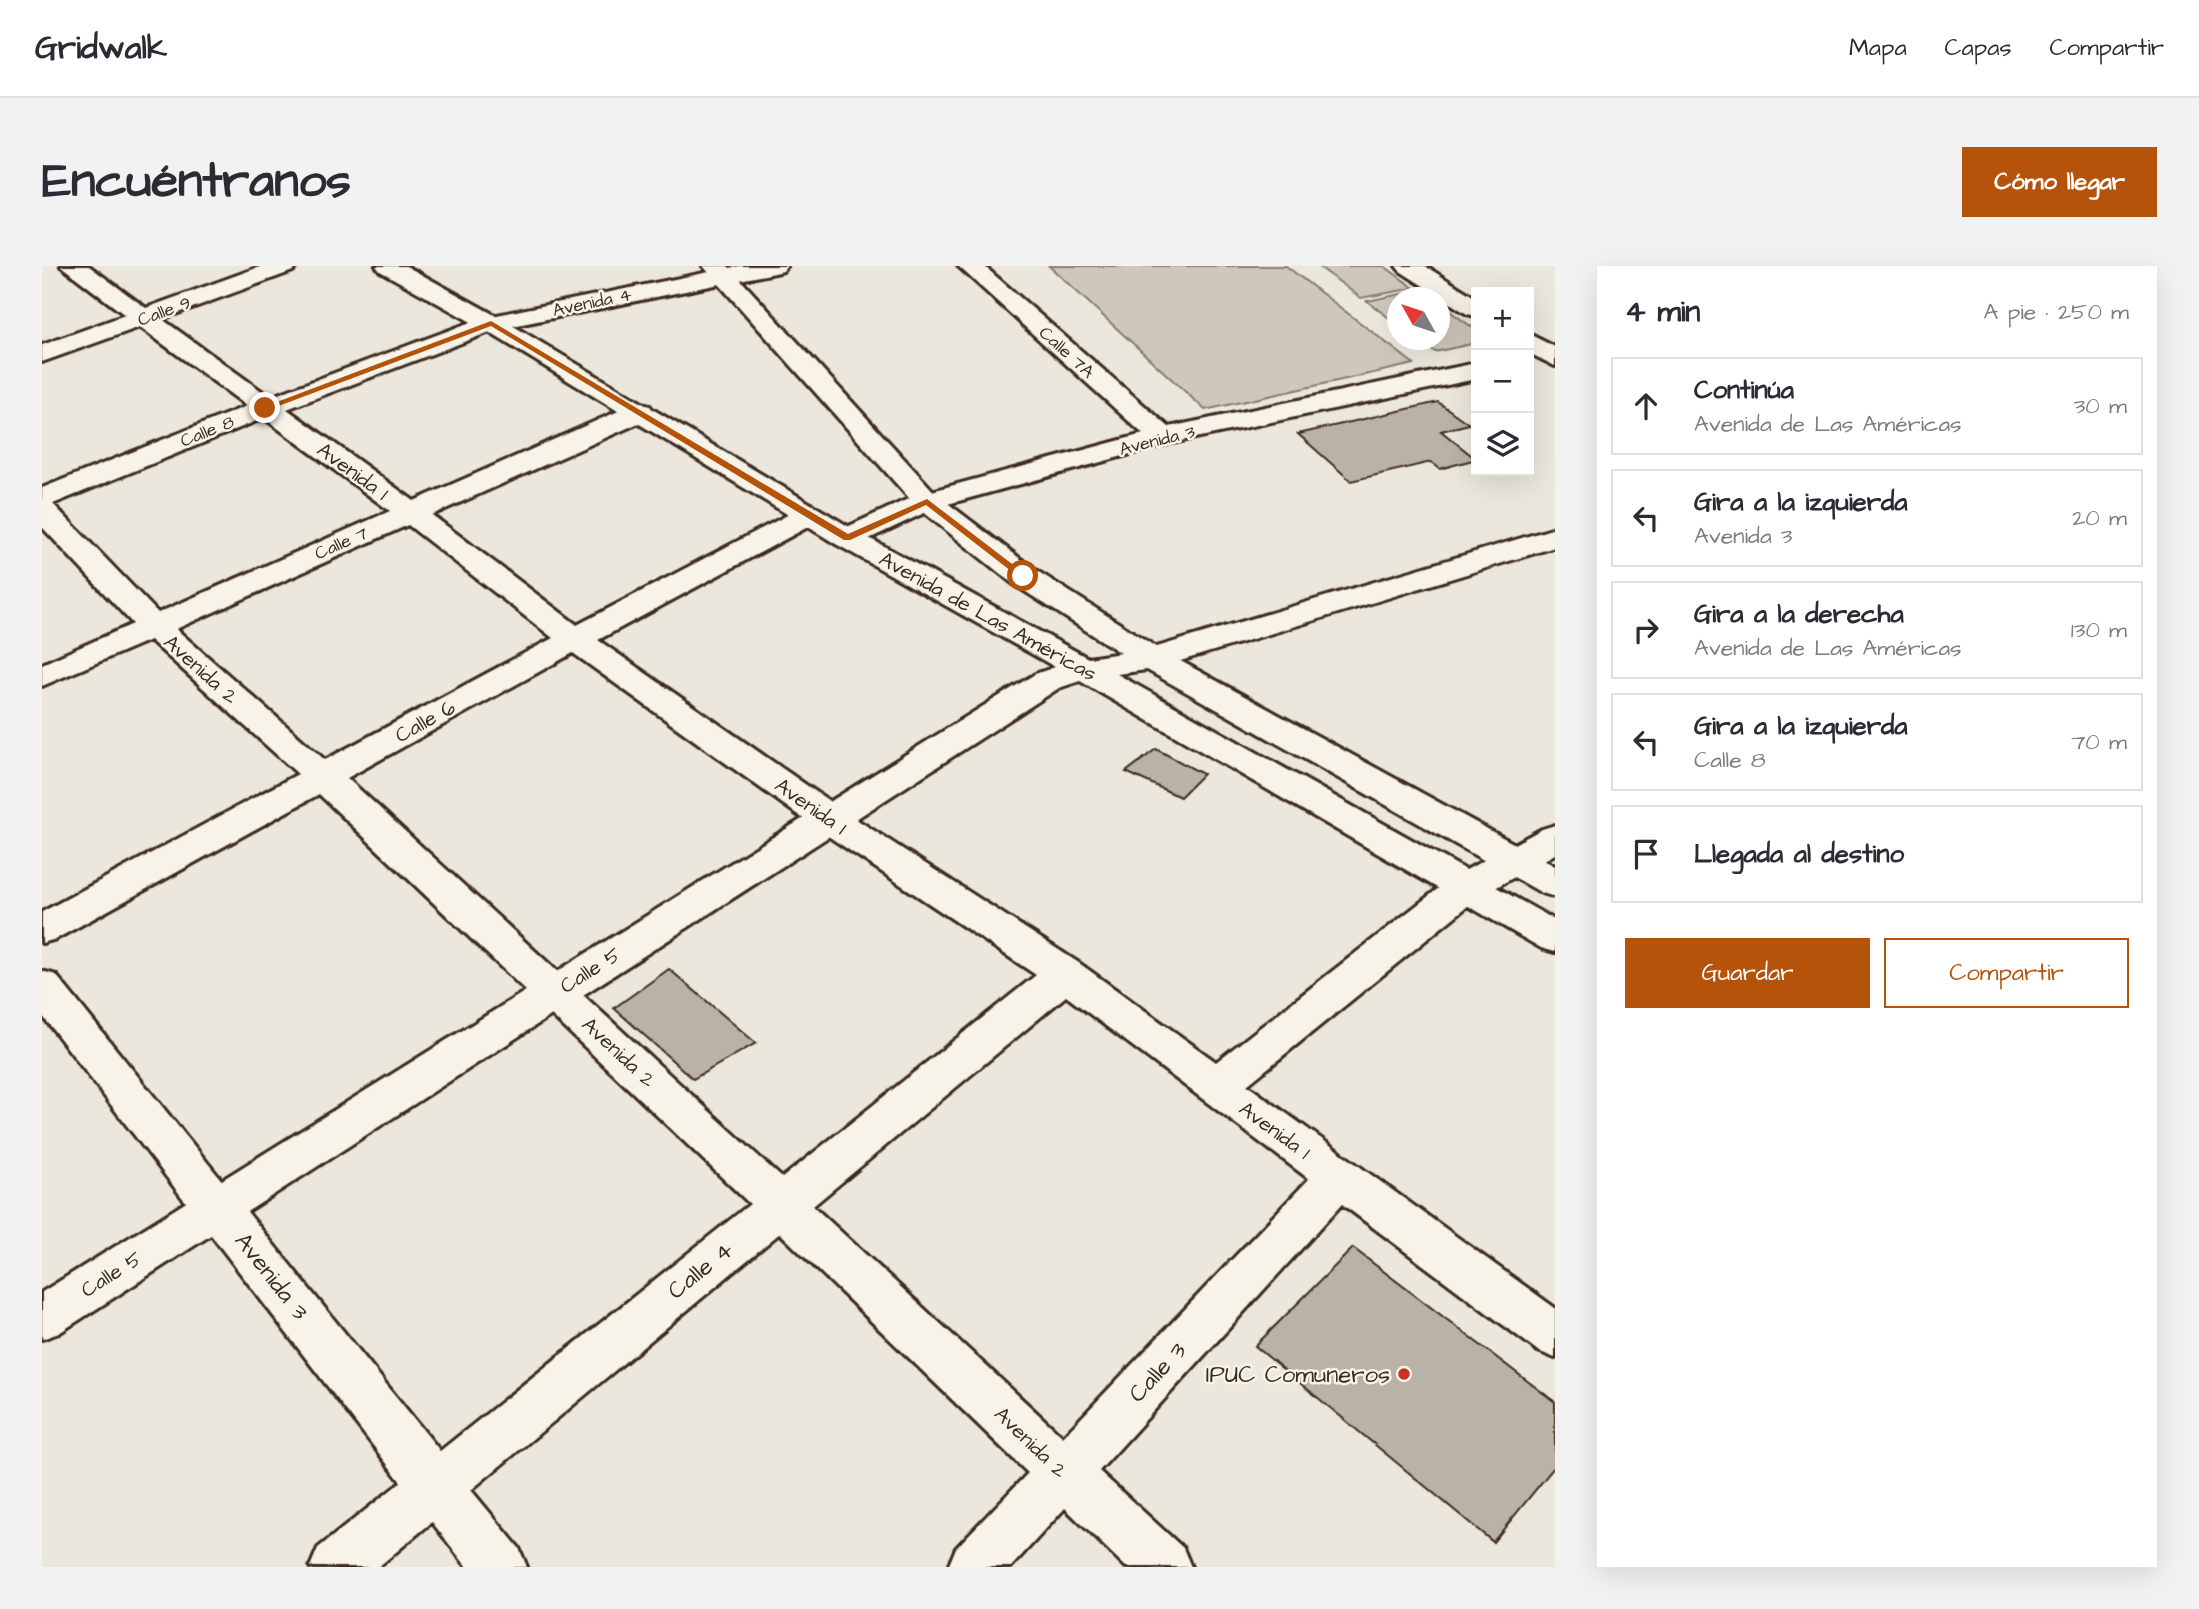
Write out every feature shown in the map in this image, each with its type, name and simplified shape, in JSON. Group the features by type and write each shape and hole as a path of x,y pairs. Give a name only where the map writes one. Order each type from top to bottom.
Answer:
{"street":[{"name":"Avenida 1","path":"73,266 411,513 575,639 829,819 1065,974 1339,1177 1551,1326"},
{"name":"Calle 9","path":"42,354 285,266"},
{"name":"Avenida de Las Américas","path":"388,266 491,323 847,538 1083,668 1555,938"},
{"name":"Avenida 4","path":"491,323 720,271 775,266"},
{"name":"Calle 7A","path":"970,266 1163,437"},
{"path":"1408,266 1471,306"},
{"path":"720,271 927,501 1023,576 1152,659 1555,883"},
{"name":"Calle 8","path":"42,498 265,408 491,323"},
{"name":"Avenida 3","path":"847,538 927,501 1163,437 1471,371"},
{"name":"Calle 7","path":"42,676 640,412"},
{"name":"Avenida 2","path":"42,510 153,626 323,776 556,992 1164,1567"},
{"name":"Calle 6","path":"42,929 809,515"},
{"name":"Calle 5","path":"42,1318 1047,681 1083,668 1152,659 1555,537"},
{"path":"1216,1086 1466,887 1555,838"},
{"name":"Calle 4","path":"337,1567 1065,974"},
{"name":"Avenida 3","path":"42,986 500,1567"},
{"name":"Calle 3","path":"975,1567 1339,1177"}],"shaded area":[{"path":"1049,266 1286,266 1387,343 1387,350 1396,350 1414,364 1205,410"},
{"path":"1318,266 1384,266 1413,287 1387,287 1387,293 1361,298"},
{"path":"1387,297 1387,316 1367,301"},
{"path":"1450,311 1471,326 1471,344 1450,349"}],"building":[{"path":"1438,402 1469,424 1441,431 1471,455 1471,460 1440,469 1431,462 1351,481 1298,434"},
{"path":"1156,749 1203,774 1180,797 1126,772"},
{"path":"669,969 756,1043 693,1079 614,1008"},
{"name":"IPUC Comuneros","path":"1353,1248 1555,1402 1555,1466 1493,1542 1255,1346"}],"place":[{"name":"IPUC Comuneros","path":"1404,1374"}],"route":[{"path":"265,408 491,323 847,538 927,501 1023,576"}]}
